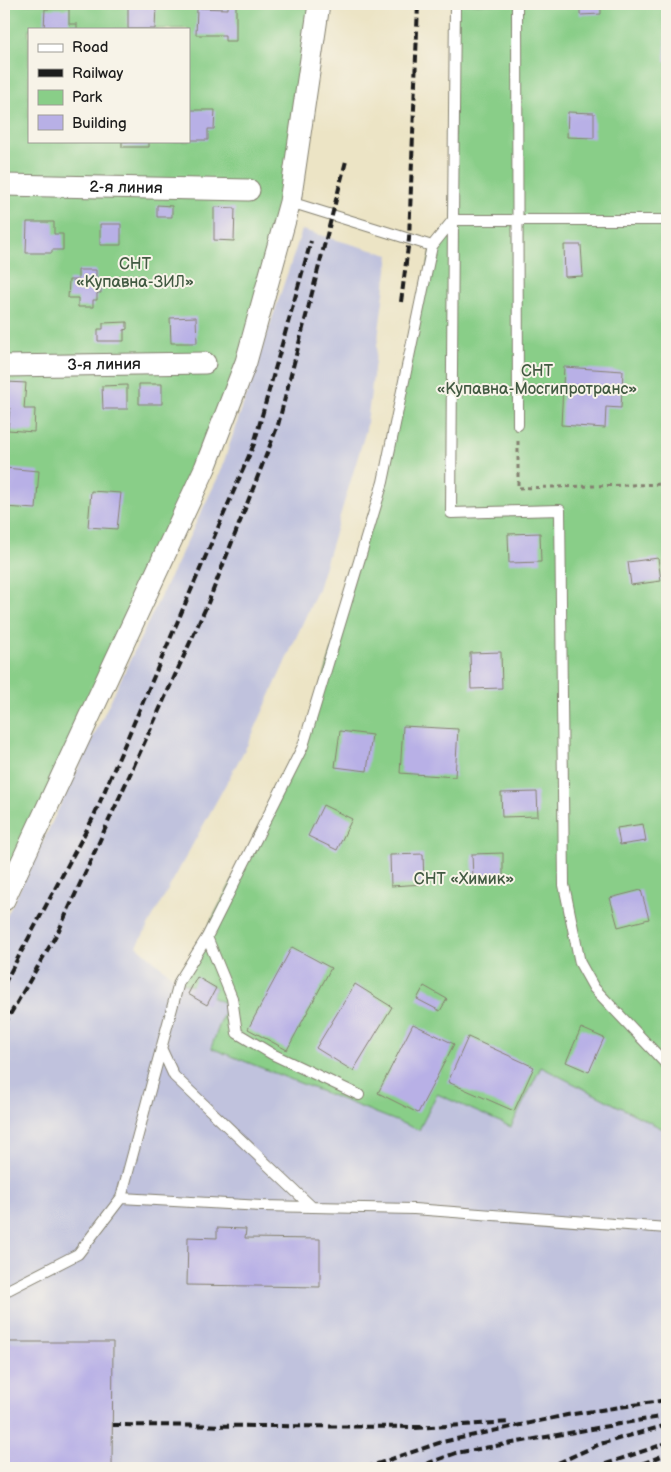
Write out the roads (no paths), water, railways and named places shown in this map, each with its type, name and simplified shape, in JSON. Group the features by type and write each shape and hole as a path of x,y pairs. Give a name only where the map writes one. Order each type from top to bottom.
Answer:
{"street":[{"path":"4,900 205,468 246,362 290,202 319,4"},
{"name":"2-я линия","path":"4,185 249,190"},
{"name":"3-я линия","path":"4,366 205,363"}],"lane":[{"path":"455,4 451,513 560,510 564,886 580,963 594,988 667,1065"},
{"path":"517,4 518,425"},
{"path":"290,202 432,246"},
{"path":"453,220 667,220"},
{"path":"4,1292 78,1254 121,1198 179,982 207,937 303,746 383,482 432,246 453,220"},
{"path":"207,937 232,998 237,1033 272,1054 359,1095"},
{"path":"162,1050 174,1076 312,1207"},
{"path":"121,1198 312,1207 414,1209 667,1228"}],"railway":[{"path":"401,302 409,239 418,4"},
{"path":"4,1025 59,930 208,603 278,425 346,161"},
{"path":"4,984 93,818 254,444 311,241"},
{"path":"365,1468 442,1442 567,1415 667,1400"},
{"path":"415,1468 456,1453 667,1416"},
{"path":"415,1428 510,1422"},
{"path":"113,1425 422,1427"},
{"path":"547,1468 600,1444 667,1425"},
{"path":"594,1468 667,1443"},
{"path":"631,1468 667,1454"}],"park label":[{"name":"СНТ «Купавна-ЗИЛ»","path":"135,273"},
{"name":"СНТ «Купавна-Мосгипротранс»","path":"537,380"},
{"name":"СНТ «Химик»","path":"464,879"}]}
